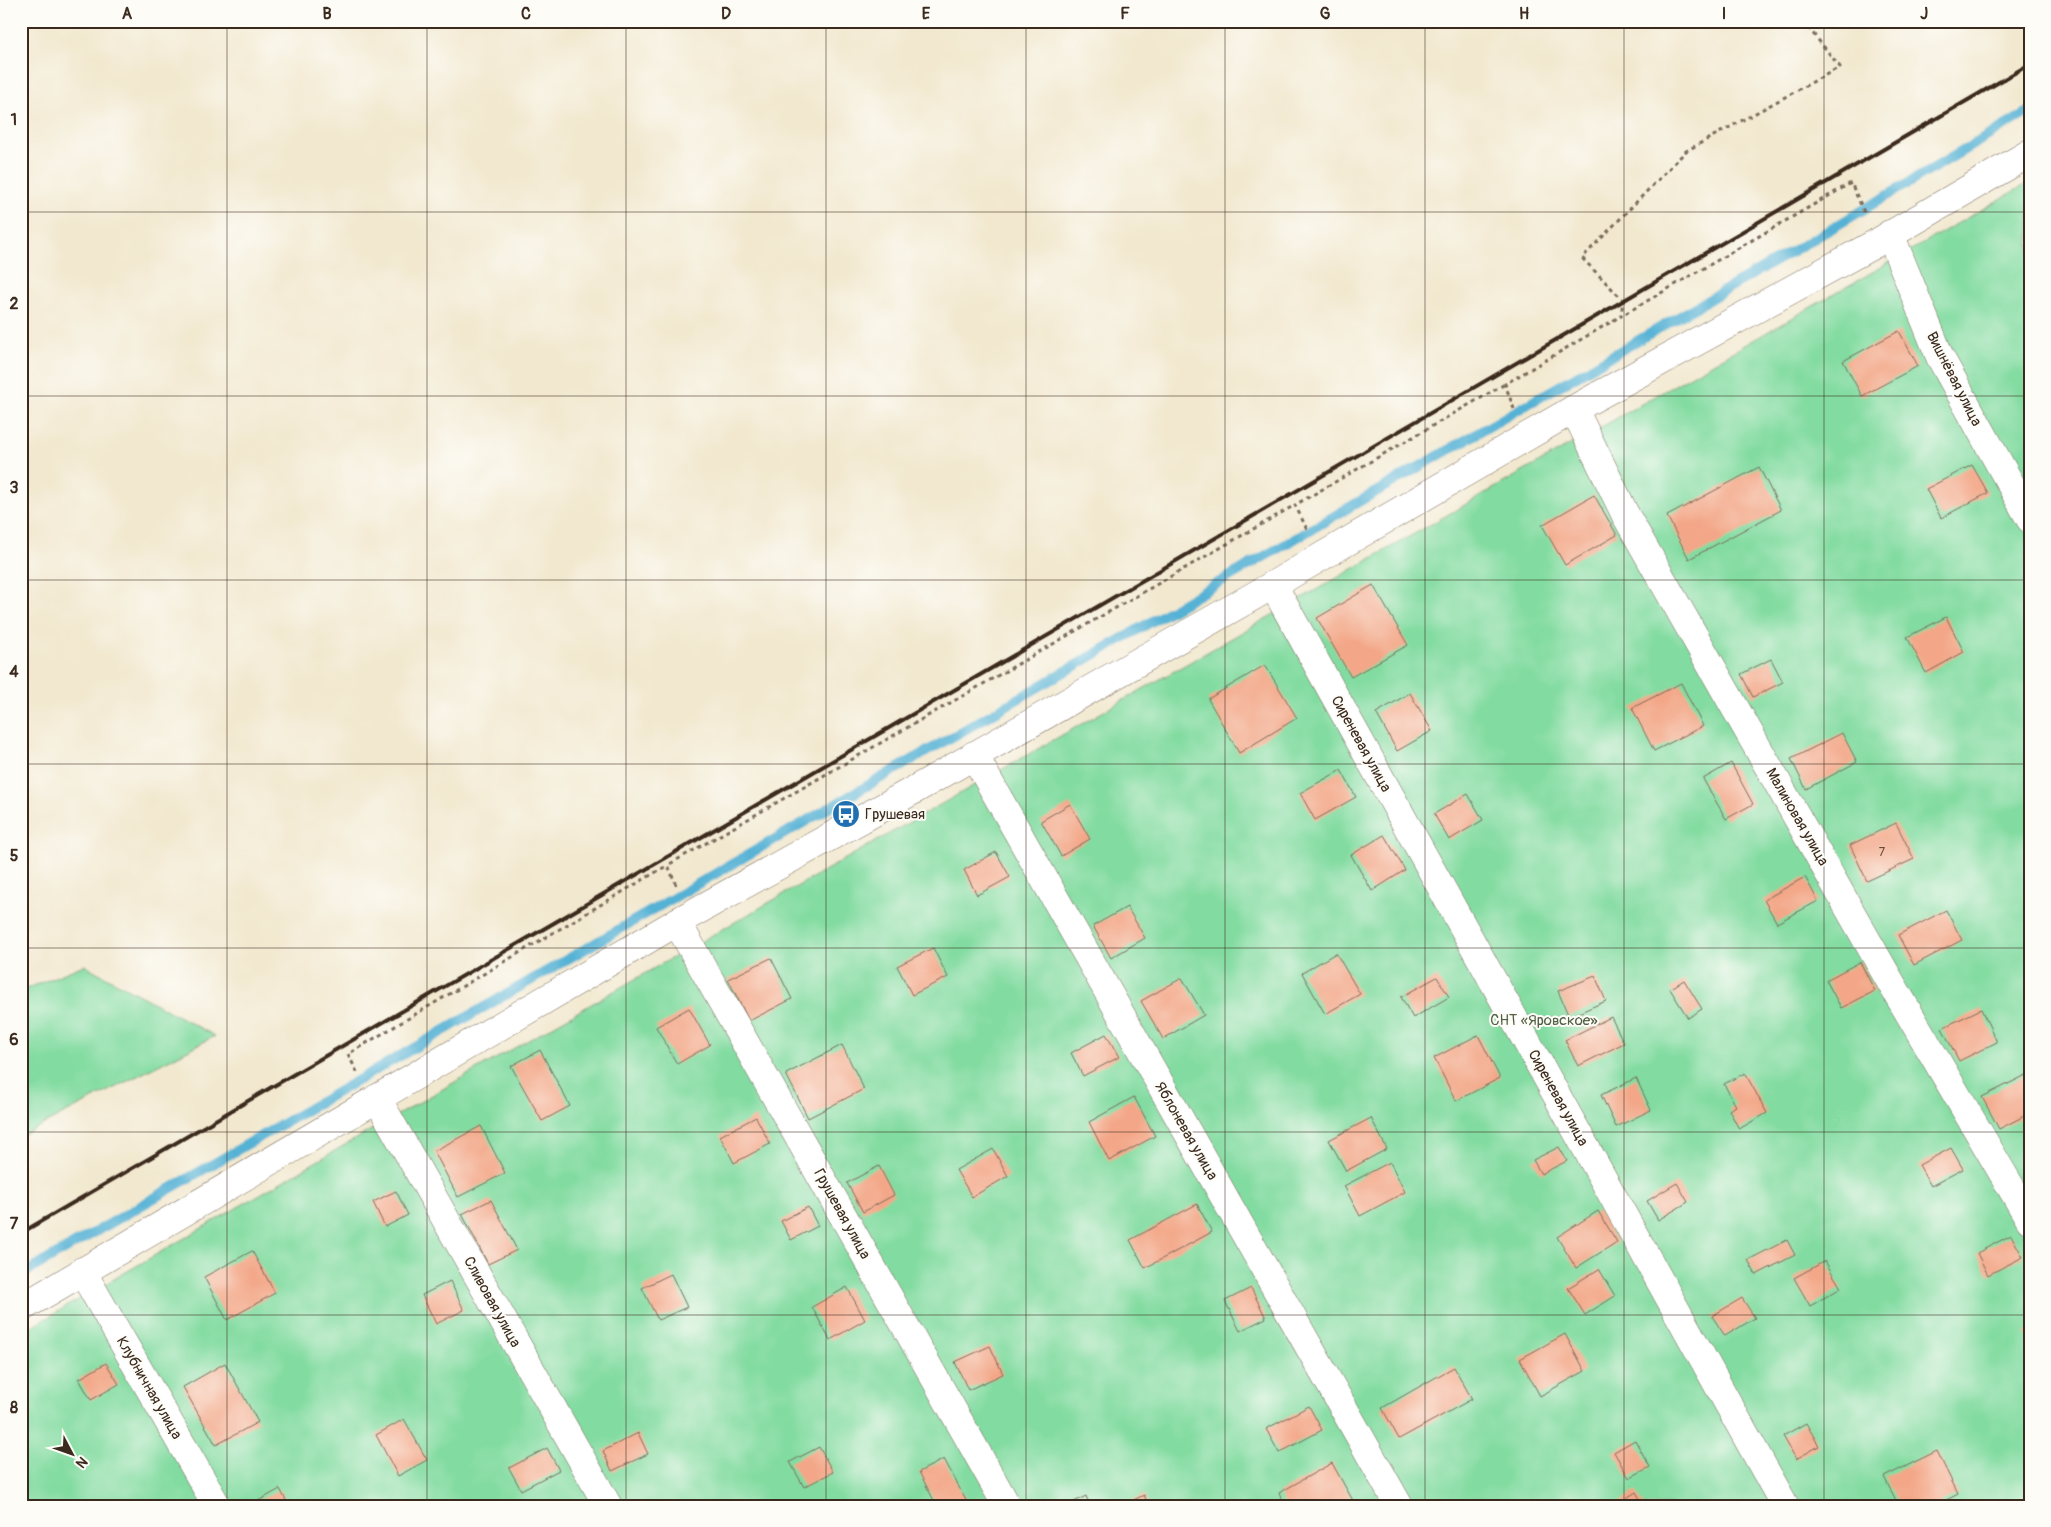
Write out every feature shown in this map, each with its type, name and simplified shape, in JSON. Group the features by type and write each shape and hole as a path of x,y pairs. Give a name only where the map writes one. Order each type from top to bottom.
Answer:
{"street":[{"path":"21,1308 677,922 1273,584 1574,409 1890,234 2030,153"},
{"name":"Вишнёвая улица","path":"1890,234 1940,357 2030,519"},
{"name":"Малиновая улица","path":"1574,409 1625,514 1895,989 2030,1220"},
{"name":"Сиреневая улица","path":"1273,584 1785,1506"},
{"name":"Яблоневая улица","path":"974,755 1399,1506"},
{"name":"Грушевая улица","path":"677,922 1007,1506"},
{"name":"Сливовая улица","path":"377,1098 608,1506"},
{"name":"Клубничная улица","path":"82,1271 216,1506"}],"path":[{"path":"1621,316 1623,300 1582,258 1686,151 1840,67 1803,21"},
{"path":"352,1062 348,1054 668,865 1851,183 1858,199"},
{"path":"1505,384 1506,392"},
{"path":"1295,505 1300,513"},
{"path":"668,865 671,872"}],"green space":[{"name":"СНТ «Яровское»","path":"2030,182 2030,1506 21,1506 21,1333 350,1142"},
{"path":"84,965 215,1036 21,1136 21,991"}],"building":[{"path":"1899,331 1918,366 1862,396 1843,361"},
{"path":"1972,465 1988,493 1941,518 1926,489"},
{"path":"1759,467 1781,510 1689,559 1667,516"},
{"path":"1594,495 1617,535 1565,565 1542,525"},
{"path":"1373,585 1408,645 1351,677 1317,618"},
{"path":"1946,617 1964,652 1926,673 1907,637"},
{"path":"1771,659 1783,682 1753,697 1741,674"},
{"path":"1265,665 1297,718 1239,753 1208,699"},
{"path":"1681,683 1703,726 1654,751 1632,708"},
{"path":"1410,693 1432,731 1397,751 1376,713"},
{"path":"1842,733 1857,762 1806,789 1791,759"},
{"path":"1731,763 1753,804 1726,819 1703,779"},
{"path":"1341,770 1356,797 1315,820 1300,793"},
{"path":"1468,794 1483,820 1449,840 1434,814"},
{"path":"1070,804 1090,839 1061,856 1041,821"},
{"path":"1896,823 1914,859 1867,881 1850,845"},
{"path":"1384,835 1405,870 1372,891 1351,855"},
{"path":"996,852 1010,877 977,895 964,870"},
{"path":"1805,877 1818,901 1777,923 1764,900"},
{"path":"1127,907 1145,938 1111,958 1093,926"},
{"path":"1946,910 1962,940 1914,965 1898,935"},
{"path":"933,948 948,977 912,995 897,966"},
{"path":"1336,953 1360,994 1325,1014 1302,973"},
{"path":"771,958 792,999 749,1021 728,979"},
{"path":"1860,962 1875,991 1841,1008 1826,980"},
{"path":"1595,976 1606,1001 1569,1017 1558,991"},
{"path":"1437,977 1449,997 1413,1018 1401,997"},
{"path":"1182,978 1204,1015 1163,1039 1141,1001"},
{"path":"1684,980 1702,1009 1688,1018 1670,989"},
{"path":"689,1008 710,1045 677,1064 656,1027"},
{"path":"1981,1009 1997,1042 1959,1061 1942,1028"},
{"path":"1611,1017 1624,1043 1578,1066 1565,1040"},
{"path":"1106,1034 1119,1057 1083,1076 1071,1053"},
{"path":"1478,1035 1500,1078 1456,1101 1434,1058"},
{"path":"842,1045 864,1089 808,1118 786,1074"},
{"path":"540,1050 570,1106 542,1121 511,1066"},
{"path":"1745,1073 1767,1113 1739,1129 1729,1110 1736,1106 1724,1084"},
{"path":"2030,1073 2030,1113 1999,1129 1982,1097"},
{"path":"1636,1078 1651,1110 1616,1127 1601,1095"},
{"path":"1134,1097 1155,1136 1109,1161 1089,1122"},
{"path":"756,1117 770,1144 734,1163 720,1136"},
{"path":"1371,1118 1387,1149 1346,1171 1329,1140"},
{"path":"481,1126 505,1173 458,1197 434,1151"},
{"path":"1559,1147 1567,1161 1541,1174 1533,1160"},
{"path":"1951,1148 1963,1169 1931,1186 1919,1165"},
{"path":"993,1149 1008,1176 972,1197 956,1170"},
{"path":"1390,1162 1405,1192 1360,1216 1344,1186"},
{"path":"879,1166 894,1195 863,1212 847,1183"},
{"path":"1677,1183 1688,1202 1658,1220 1647,1201"},
{"path":"396,1191 408,1215 385,1227 373,1202"},
{"path":"491,1200 517,1250 488,1264 462,1214"},
{"path":"1197,1204 1212,1232 1145,1268 1130,1240"},
{"path":"808,1207 818,1226 791,1240 781,1221"},
{"path":"1598,1211 1617,1242 1576,1268 1557,1237"},
{"path":"2011,1235 2023,1257 1988,1275 1977,1253"},
{"path":"1787,1240 1795,1255 1756,1275 1748,1260"},
{"path":"252,1251 275,1293 227,1320 204,1277"},
{"path":"1825,1261 1841,1288 1810,1306 1794,1278"},
{"path":"1599,1269 1615,1296 1585,1315 1568,1288"},
{"path":"671,1274 687,1307 658,1320 642,1288"},
{"path":"450,1281 464,1310 436,1324 422,1295"},
{"path":"847,1287 865,1320 830,1340 812,1307"},
{"path":"1251,1288 1266,1318 1240,1331 1225,1301"},
{"path":"1742,1298 1755,1318 1725,1336 1712,1316"},
{"path":"2030,1330 2030,1341 2025,1332"},
{"path":"1565,1334 1585,1371 1540,1396 1520,1359"},
{"path":"990,1346 1003,1374 968,1390 955,1362"},
{"path":"106,1363 119,1384 91,1400 79,1379"},
{"path":"225,1363 258,1422 216,1445 183,1387"},
{"path":"1454,1367 1472,1399 1399,1439 1382,1408"},
{"path":"1309,1406 1322,1430 1279,1453 1266,1429"},
{"path":"404,1419 427,1460 398,1476 376,1435"},
{"path":"1806,1423 1819,1446 1796,1459 1783,1436"},
{"path":"638,1433 648,1454 612,1471 603,1451"},
{"path":"1635,1440 1650,1467 1629,1478 1614,1452"},
{"path":"819,1447 833,1472 804,1487 790,1462"},
{"path":"547,1448 559,1470 521,1490 509,1468"},
{"path":"1937,1451 1958,1494 1935,1506 1899,1506 1884,1477"},
{"path":"944,1459 969,1506 937,1506 919,1472"},
{"path":"1332,1463 1356,1506 1286,1506 1279,1493"},
{"path":"280,1489 289,1506 260,1506 258,1501"},
{"path":"1636,1492 1644,1506 1614,1506"},
{"path":"1144,1495 1149,1506 1121,1506"},
{"path":"1086,1496 1090,1506 1066,1506"}],"waterway":[{"path":"21,1275 1836,226 2030,111"}],"railway":[{"path":"21,1233 2030,64"}],"place":[{"name":"Грушевая","path":"846,814"}]}
